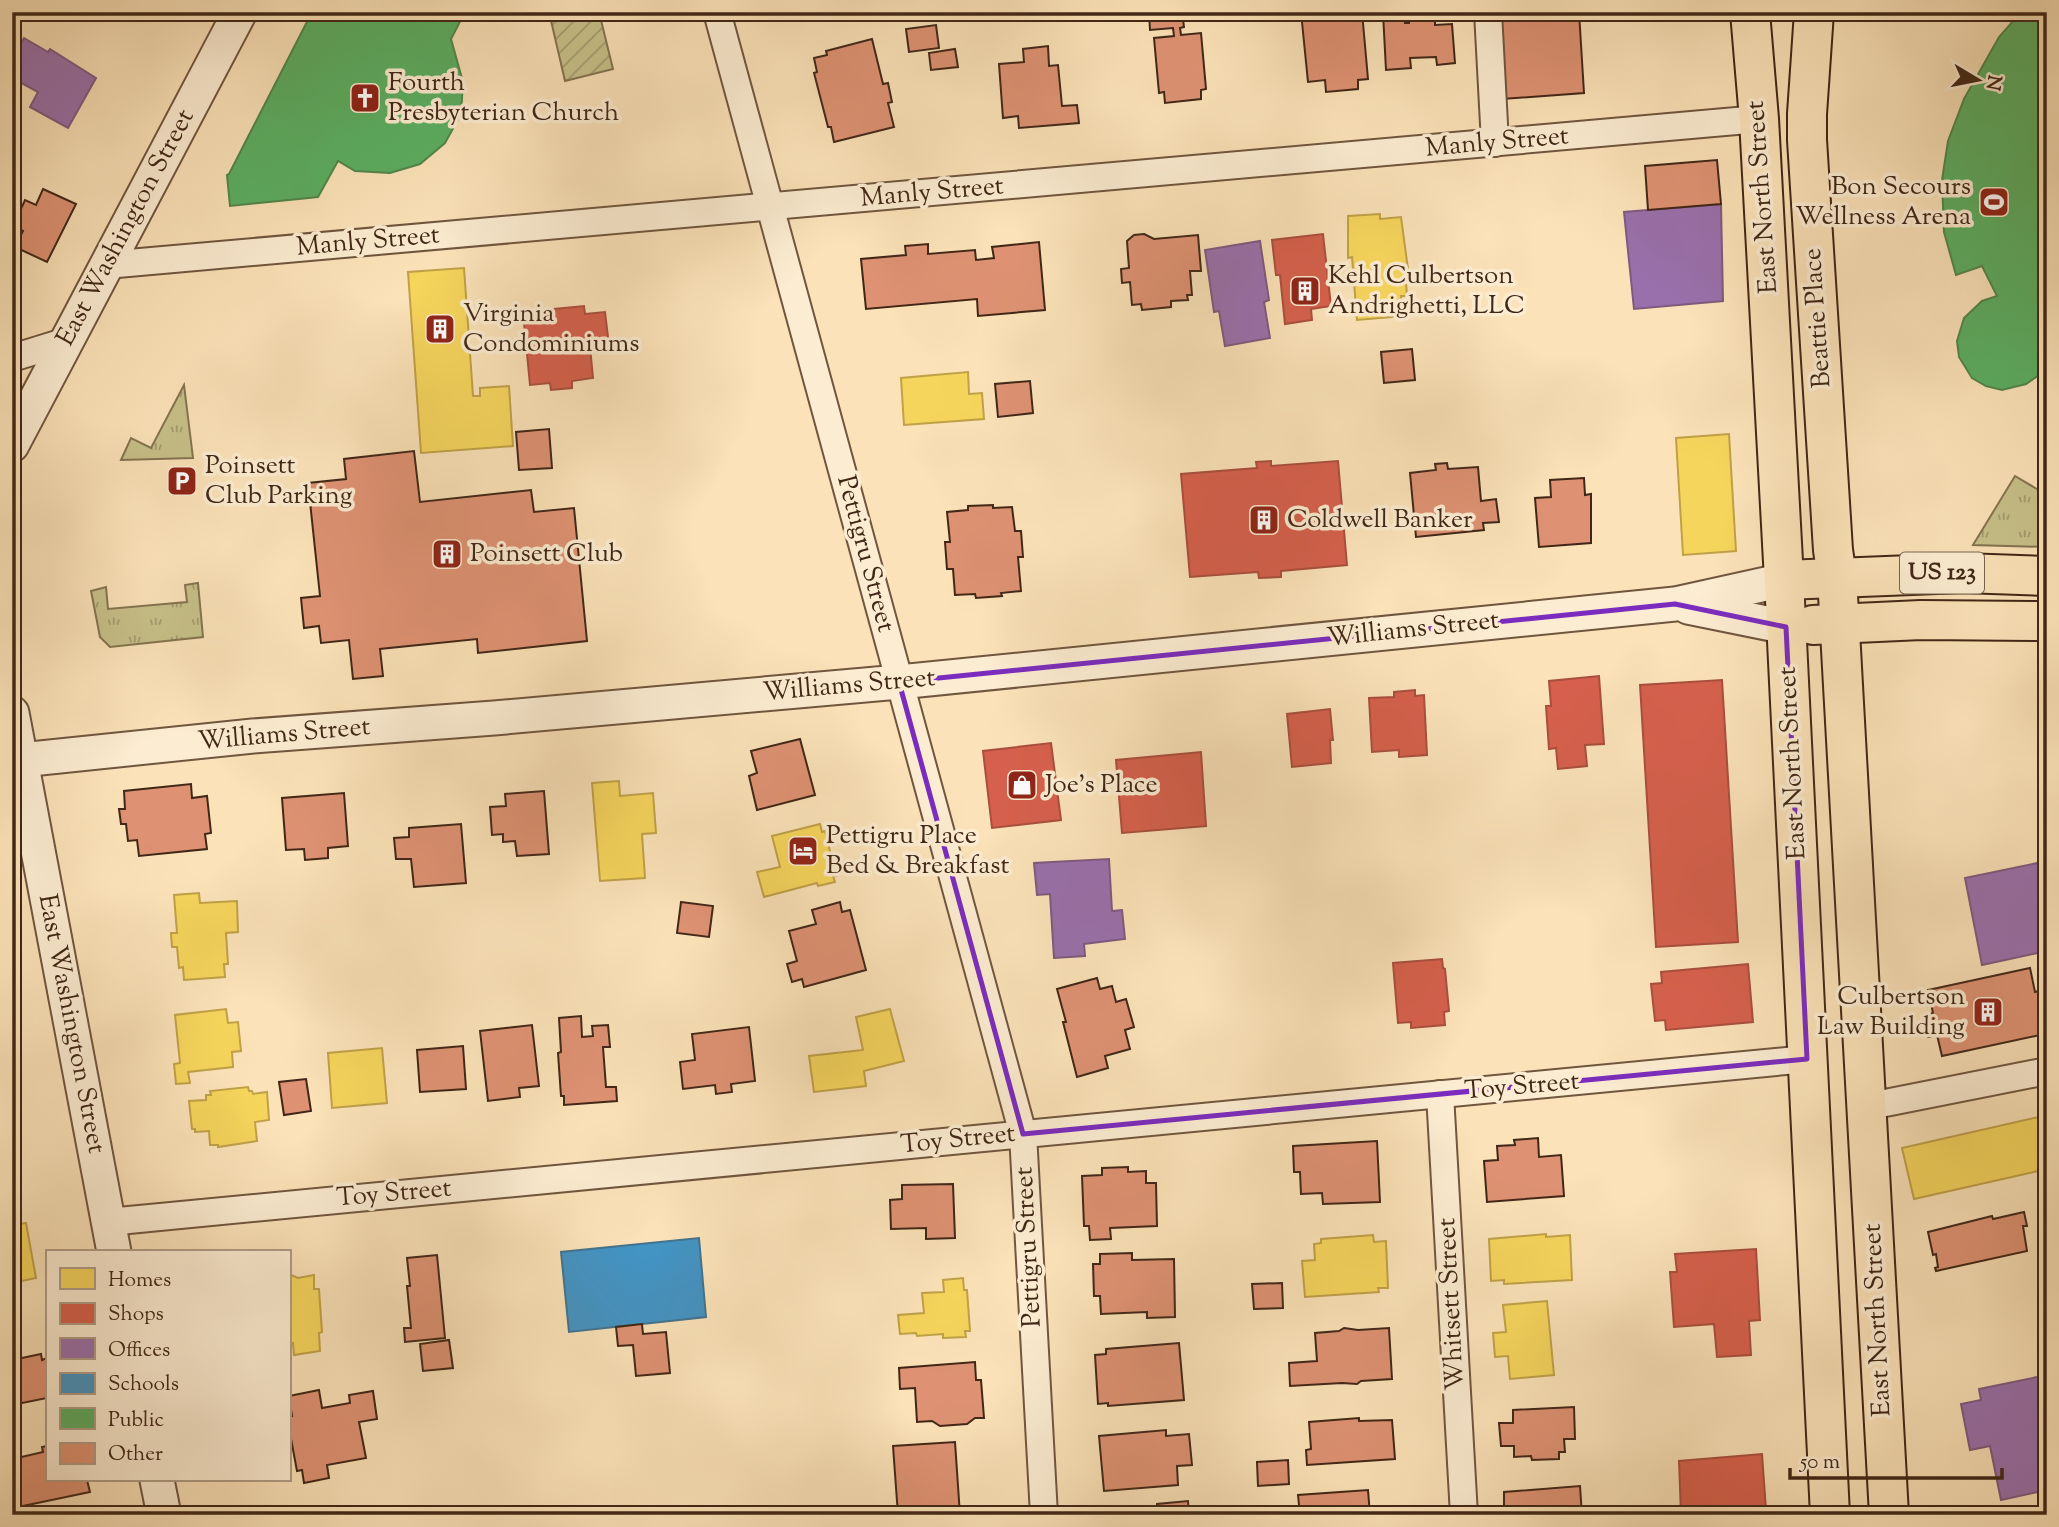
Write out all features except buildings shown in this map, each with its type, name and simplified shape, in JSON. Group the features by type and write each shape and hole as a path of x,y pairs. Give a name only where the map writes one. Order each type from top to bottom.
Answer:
{"main road":[{"name":"East North Street","path":"1750,12 1759,119 1784,580 1830,1515"},
{"name":"Beattie Place","path":"1814,12 1807,140 1839,623"},
{"name":"US 123","path":"1784,580 1963,573 2047,576"},
{"name":"US 123","path":"1786,627 1999,619 2047,621"},
{"name":"East North Street","path":"1839,623 1889,1515"}],"street":[{"name":"East Washington Street","path":"12,445 240,12"},
{"name":"Pettigru Street","path":"718,12 1023,1134 1044,1515"},
{"path":"1488,12 1495,143"},
{"name":"Manly Street","path":"106,265 1759,119"},
{"path":"12,358 67,341"},
{"name":"Williams Street","path":"21,760 253,736 494,718 899,681 1675,604 1784,580"},
{"name":"Williams Street","path":"1675,604 1786,627"},
{"name":"East Washington Street","path":"12,713 111,1237"},
{"name":"Toy Street","path":"111,1237 1023,1134 1807,1059"},
{"path":"1865,1107 2047,1072"},
{"name":"Whitsett Street","path":"1440,1094 1464,1515"},
{"path":"157,1482 164,1515"}],"highlighted area":[{"path":"1675,604 1786,627 1807,1059 1023,1134 899,682"}],"green space":[{"path":"549,12 599,12 613,69 565,81"},
{"path":"184,385 193,458 121,460 131,438 151,448"},
{"path":"2015,476 2047,495 2047,547 1973,545"},
{"path":"198,583 203,637 110,647 100,637 91,591 106,587 108,609 187,602 185,585"}],"place":[{"name":"Fourth Presbyterian Church","path":"365,98"},
{"name":"Bon Secours Wellness Arena","path":"1994,202"},
{"name":"Kehl Culbertson Andrighetti, LLC","path":"1305,291"},
{"name":"Virginia Condominiums","path":"440,329"},
{"name":"Poinsett Club Parking","path":"182,481"},
{"name":"Coldwell Banker","path":"1264,520"},
{"name":"Poinsett Club","path":"447,554"},
{"name":"Joe's Place","path":"1022,785"},
{"name":"Pettigru Place Bed & Breakfast","path":"803,851"},
{"name":"Culbertson Law Building","path":"1988,1012"}]}
